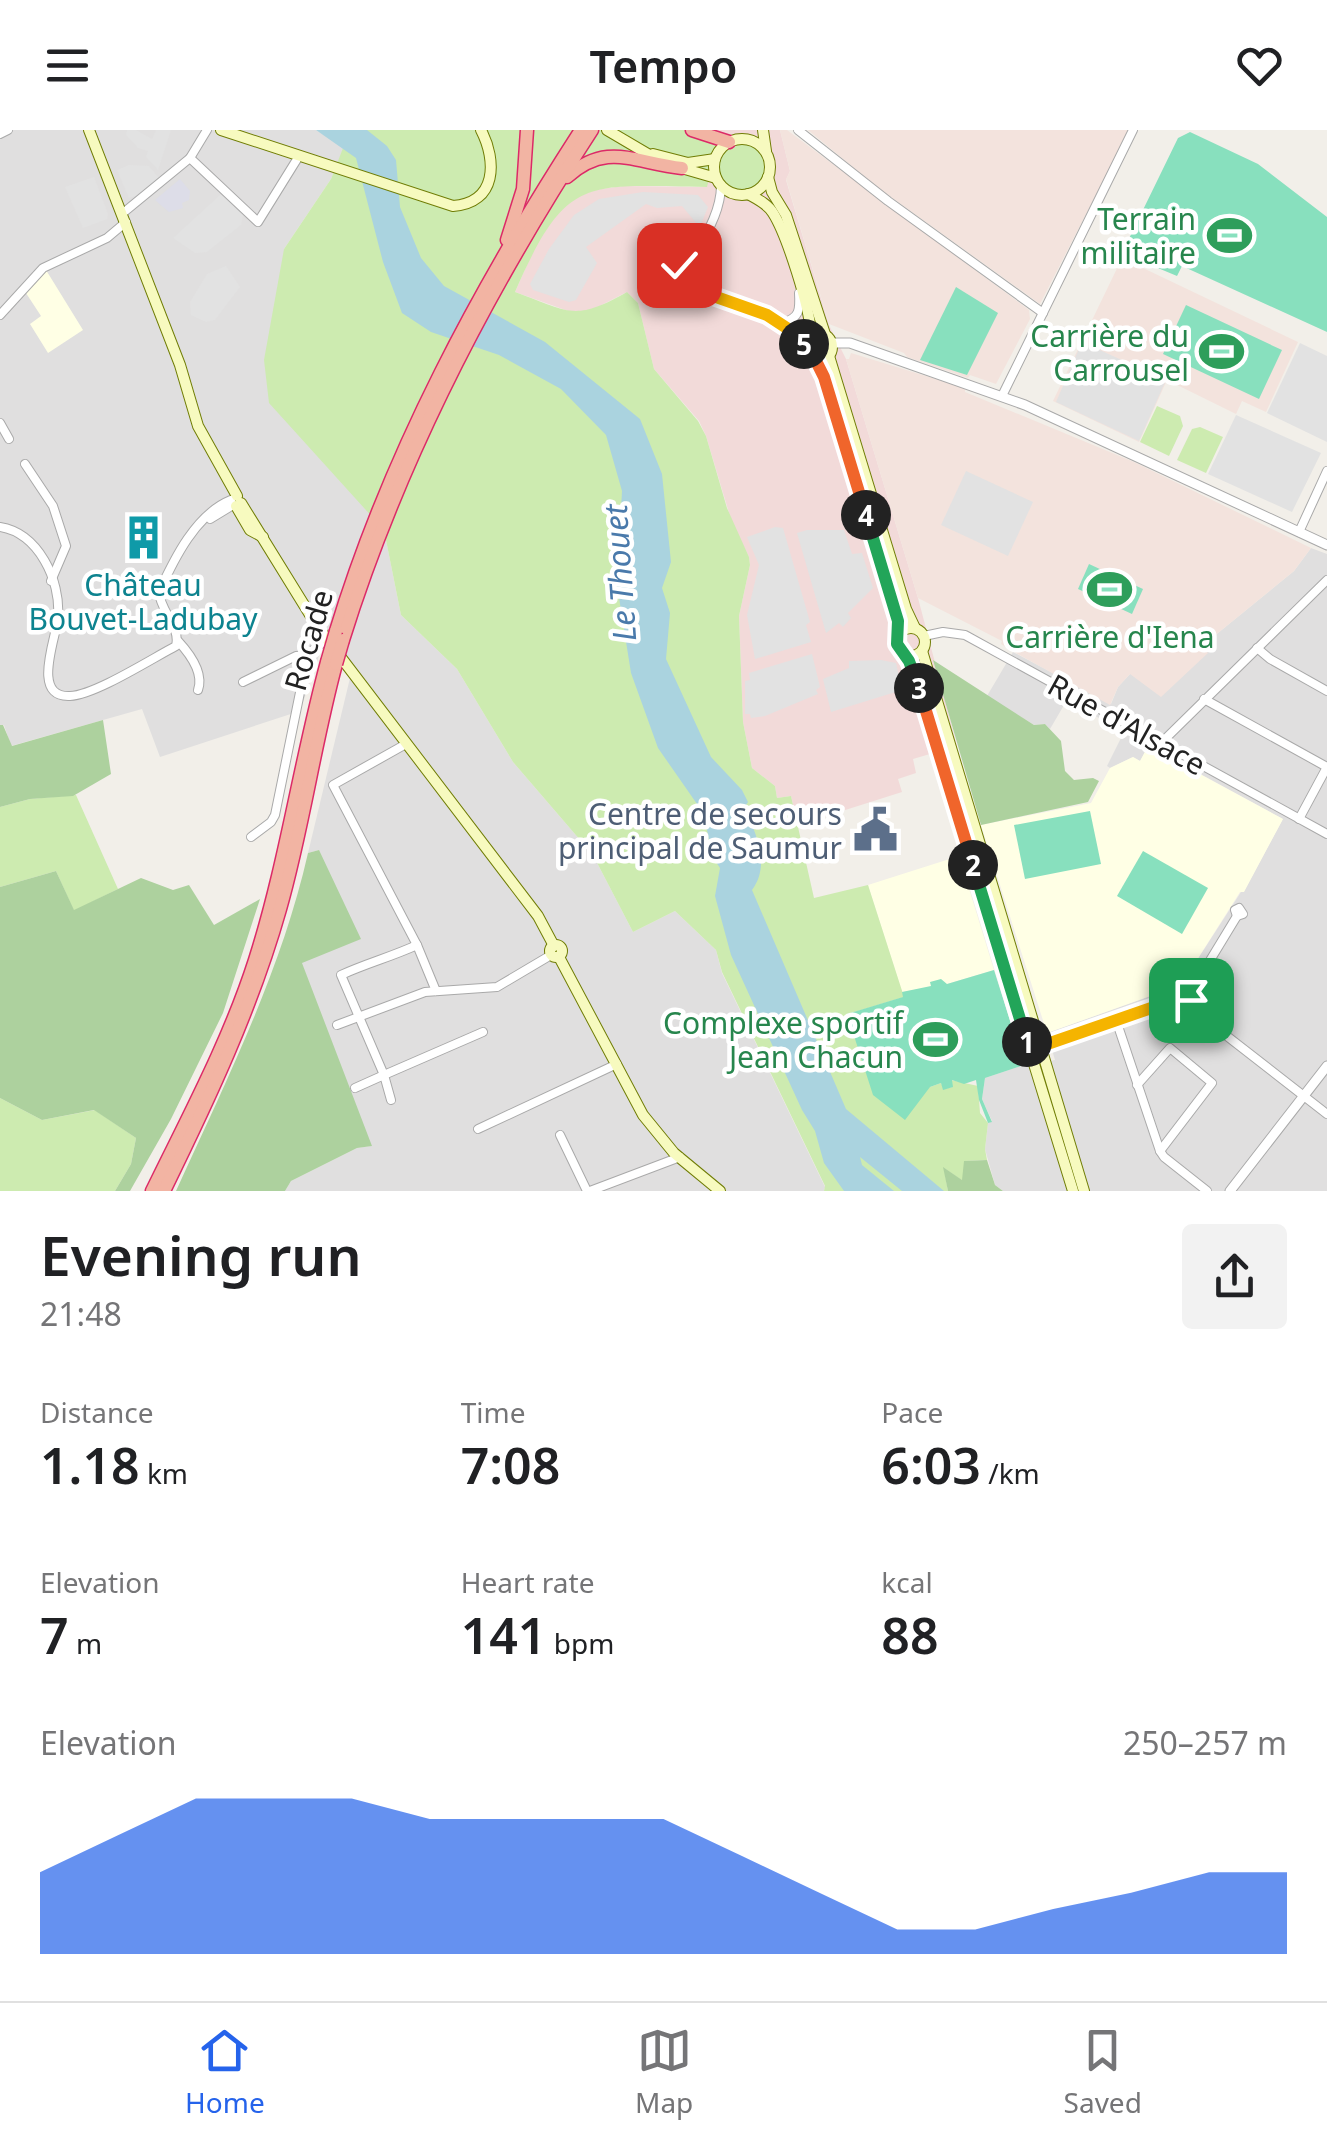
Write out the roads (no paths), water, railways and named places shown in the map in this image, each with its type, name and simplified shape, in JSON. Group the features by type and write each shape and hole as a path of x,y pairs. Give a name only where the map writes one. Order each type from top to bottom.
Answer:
{"highway":[{"path":"495,278 522,189 526,130"},
{"name":"Rocade","path":"152,1191 224,1043 254,962 332,663 335,637 370,531 495,278 581,130"},
{"path":"692,130 739,137"},
{"path":"495,278 592,131"},
{"path":"554,189 583,163 600,156 682,168"},
{"path":"164,1191 225,1063 263,964 284,895 332,663"},
{"path":"142,1191 174,1146"}],"main road":[{"path":"90,130 180,365 198,426 236,502 335,637 406,744 538,916 652,1128 720,1191"},
{"path":"221,130 446,202 465,199 481,187 492,165 490,148 480,130"},
{"path":"610,130 664,158 695,164 715,159 739,137 766,152"},
{"path":"610,130 639,151 719,182 733,193 756,191 768,177"},
{"path":"762,130 772,192 786,214 829,339 829,356 906,609 919,632 1073,1191"},
{"path":"715,159 719,182"},
{"path":"748,194 772,211 798,280 808,337 805,353 816,361 832,401 900,632 897,644 918,684 1084,1191"},
{"path":"808,337 829,339"},
{"path":"816,361 829,356"},
{"path":"900,632 919,632"},
{"path":"905,655 914,656 922,651"}],"street":[{"path":"0,134 8,130"},
{"path":"0,315 43,268 107,238 190,158 207,130"},
{"path":"798,130 888,201 1044,313"},
{"path":"1002,396 1133,130"},
{"path":"190,158 258,222 299,156"},
{"path":"684,267 720,202 719,182"},
{"path":"685,286 690,275 684,267 672,266 666,277 672,288 685,286 808,337"},
{"path":"782,323 793,320 798,313 798,280"},
{"path":"829,339 1002,396 1327,545"},
{"path":"0,423 8,439"},
{"path":"25,464 53,506 66,546 51,581"},
{"path":"1299,532 1327,471"},
{"path":"198,690 200,678 188,652 178,642 158,592 201,523 220,505 236,502"},
{"path":"0,527 25,535 36,546 51,581 58,616 47,674 49,684 61,695 90,691 178,642"},
{"path":"1161,743 1327,580"},
{"name":"Rue d'Alsace","path":"919,632 965,635 1327,834"},
{"path":"243,682 296,656 309,655 335,637"},
{"path":"1258,648 1327,691"},
{"path":"250,837 275,815 309,655"},
{"path":"1204,699 1327,767 1298,819"},
{"path":"406,744 333,785 417,945 436,990"},
{"path":"1035,1049 1185,1000 1237,916"},
{"path":"392,1100 341,975 417,945"},
{"path":"337,1025 436,990 496,987 555,952"},
{"path":"1185,1000 1327,1114"},
{"path":"1116,1020 1160,1151 1207,1191"},
{"path":"355,1088 483,1032"},
{"path":"1137,1085 1170,1048 1212,1084 1160,1151"},
{"path":"478,1129 617,1064"},
{"path":"1230,1191 1327,1066"},
{"path":"560,1135 588,1191 680,1157"}],"water":[{"name":"Le Thouet","path":"316,130 367,130 387,146 396,160 400,207 421,258 444,286 545,342 640,419 662,474 671,562 662,588 670,613 666,659 711,757 748,802 744,808 761,859 752,890 846,1109 944,1191 902,1191 860,1157 862,1165 894,1191 844,1191 824,1163 815,1131 731,955 715,896 720,868 712,856 704,814 658,748 631,673 617,585 622,491 606,435 561,389 499,355 431,332 402,313 383,262 356,158"}],"place":[{"name":"Terrain militaire","path":"1229,235"},
{"name":"Carrière du Carrousel","path":"1222,352"},
{"name":"Château Bouvet-Ladubay","path":"143,537"},
{"name":"Carrière d'Iena","path":"1110,589"},
{"name":"Centre de secours principal de Saumur","path":"875,830"},
{"name":"Complexe sportif Jean Chacun","path":"936,1039"}]}
